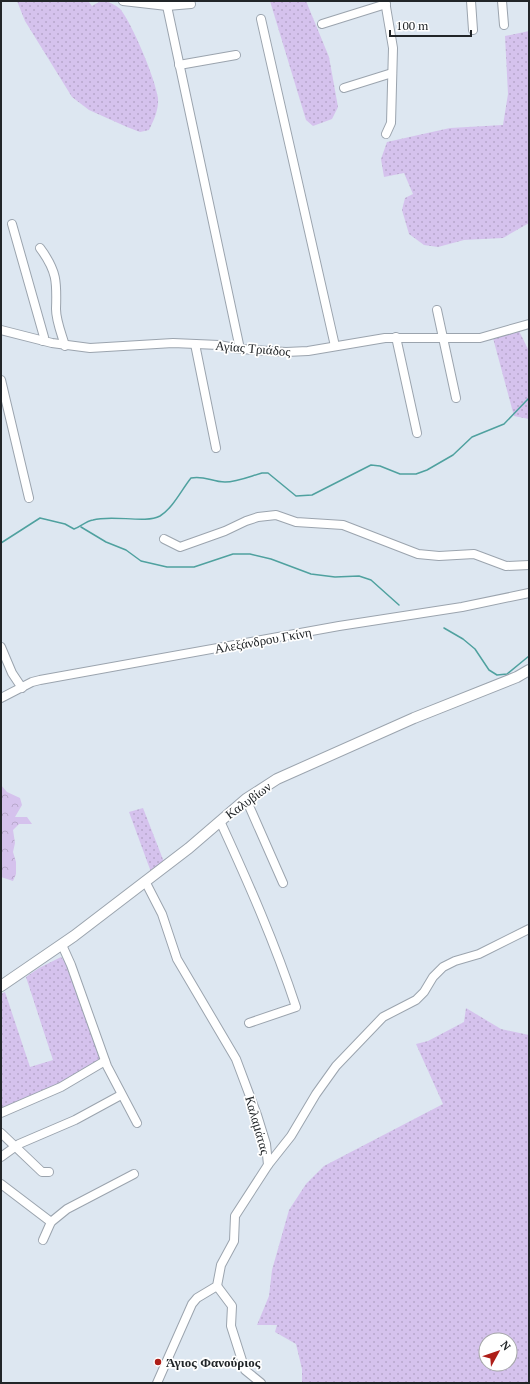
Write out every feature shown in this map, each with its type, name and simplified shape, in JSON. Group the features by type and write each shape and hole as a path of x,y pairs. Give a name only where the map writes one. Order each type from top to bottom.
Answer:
{"main road":[{"name":"Καλυβίων","path":"1,986 62,945 189,848 246,799 277,779 414,718 517,677 529,670"}],"street":[{"path":"123,1 167,6 191,4"},
{"path":"471,1 473,30"},
{"path":"502,1 504,25"},
{"path":"322,24 386,2 392,48 391,123 386,134"},
{"path":"167,6 240,349"},
{"path":"260,18 335,346"},
{"path":"179,65 236,55"},
{"path":"344,88 392,73"},
{"path":"12,224 34,296 44,337 43,342"},
{"path":"40,248 52,266 56,277 58,288 56,310 65,346"},
{"path":"437,310 456,398"},
{"name":"Αγίας Τριάδος","path":"1,330 43,342 65,346 109,348 173,343 219,345 240,349 286,352 335,346 368,339 396,337 443,339 480,338 529,324"},
{"path":"396,337 417,433"},
{"path":"195,344 216,448"},
{"path":"1,380 29,498"},
{"path":"164,539 180,547 225,531 246,521 258,517 276,515 296,522 343,525 418,554 439,556 474,554 506,566 529,566"},
{"name":"Αλεξάνδρου Γκίνη","path":"1,698 32,682 40,680 339,626 462,607 529,593"},
{"path":"1,647 12,673 22,688"},
{"path":"517,677 529,678"},
{"path":"246,799 283,883"},
{"path":"220,821 263,918 283,968 296,1007 249,1023"},
{"name":"Καλαμάτας","path":"145,881 162,914 177,959 236,1059 266,1144 268,1165 235,1216 234,1241 221,1265 217,1286"},
{"path":"268,1165 291,1136 316,1094 336,1066 384,1017 416,1000 424,992 432,977 443,967 456,961 479,954 529,929"},
{"path":"62,945 71,965 105,1061 121,1095 137,1122"},
{"path":"1,1113 61,1087 105,1061"},
{"path":"1,1157 16,1146 75,1120 121,1095"},
{"path":"1,1133 42,1172 49,1172"},
{"path":"43,1240 51,1222 75,1204 134,1174"},
{"path":"1,1184 51,1222"},
{"path":"157,1383 192,1304 197,1298 217,1286 232,1306 231,1326 245,1370 261,1383"}],"green space":[{"path":"17,1 88,1 92,6 99,2 106,1 112,3 120,9 137,40 156,89 158,106 149,130 140,132 127,127 89,110 72,97 25,21"},
{"path":"270,1 306,1 329,57 338,107 332,119 313,126 306,120"},
{"path":"529,31 529,223 503,238 464,240 438,247 424,245 409,234 402,210 405,198 413,194 404,173 384,177 381,159 387,142 450,128 503,125 508,94 505,36"},
{"path":"519,331 529,351 529,419 514,416 493,338"},
{"path":"1,785 7,792 20,798 22,805 15,817 27,817 32,824 19,824 13,830 15,843 13,852 16,862 16,874 13,881 1,877"},
{"path":"143,808 164,862 151,872 129,812"},
{"path":"61,957 69,966 104,1060 1,1111 1,994 5,992 30,1067 53,1060 26,977 39,968"},
{"path":"466,1008 501,1029 529,1035 529,1383 302,1383 302,1369 296,1344 275,1332 277,1325 257,1325 269,1296 272,1270 289,1210 306,1184 324,1166 443,1104 416,1044 428,1041 464,1022"}],"waterway":[{"path":"1,543 40,518 65,524 74,529 90,521 101,518 146,519 160,516 165,513 191,478 196,477 220,482 230,482 262,473 268,473 296,496 312,495 371,465 380,466 400,474 416,474 427,470 453,455 472,437 504,424 529,398"},
{"path":"81,527 106,542 126,550 141,561 167,567 194,567 233,554 250,554 271,559 311,574 335,577 359,576 371,580 399,605"},
{"path":"444,628 463,639 475,649 489,670 497,675 507,674 529,656"}],"place":[{"name":"Άγιος Φανούριος","path":"158,1362"}]}
